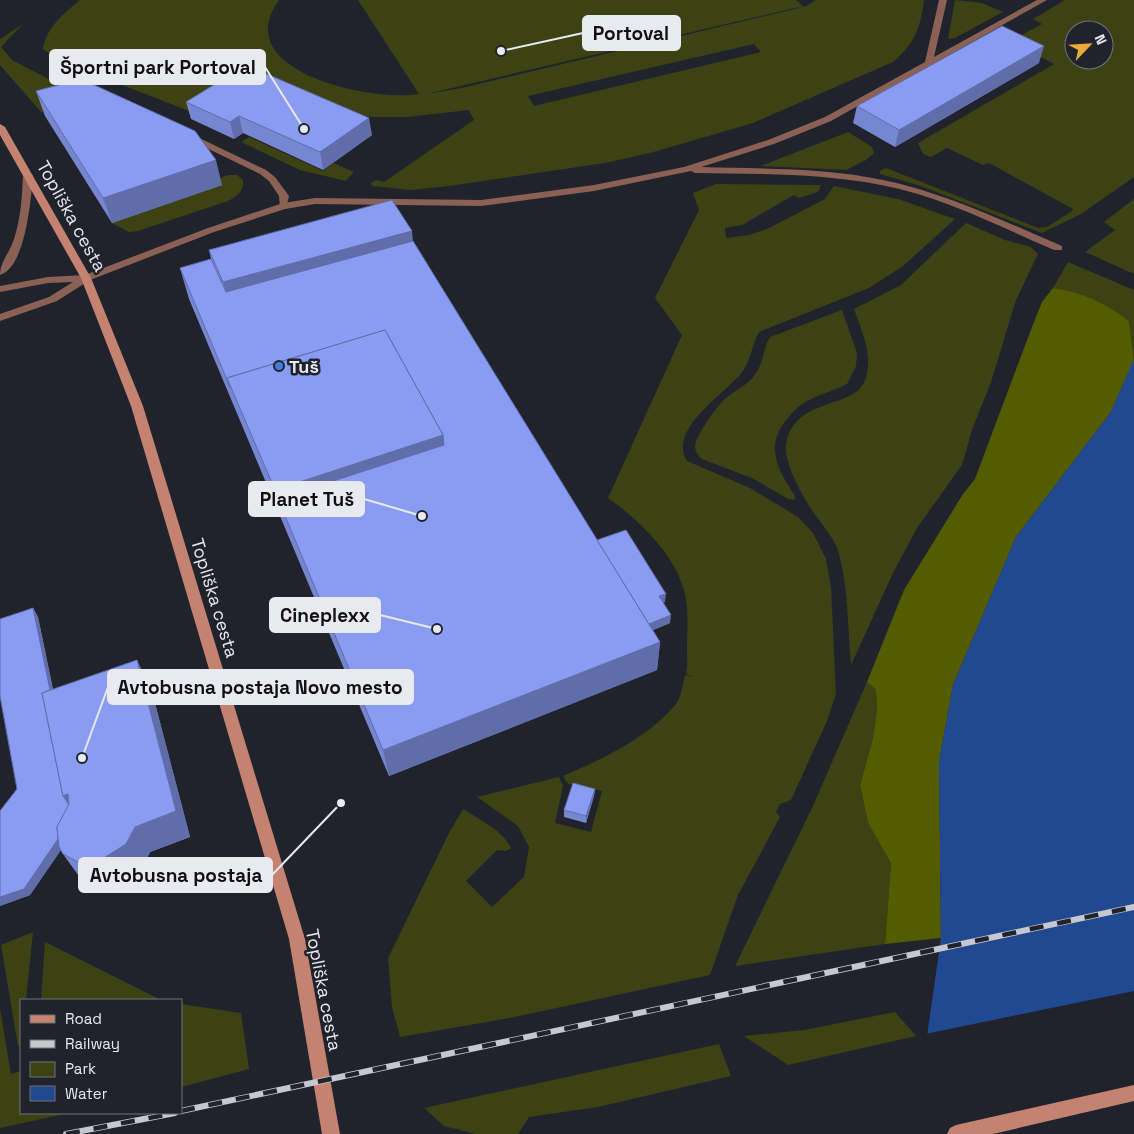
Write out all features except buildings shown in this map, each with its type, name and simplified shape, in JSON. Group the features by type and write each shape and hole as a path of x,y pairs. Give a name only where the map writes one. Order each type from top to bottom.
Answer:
{"main road":[{"name":"Topliška cesta","path":"0,126 86,278 137,406 297,939 331,1134"},
{"path":"956,1134 1134,1093"}],"street":[{"path":"929,62 943,0"},
{"path":"0,318 53,299 86,278 211,230 283,206 315,201 436,204 481,203 594,188 686,169 771,142 828,119 1043,0"},
{"path":"176,130 263,172 272,179 284,196 283,206"},
{"path":"686,169 817,175 882,182 942,201 1058,248"},
{"path":"0,272 16,253 24,220 28,174"},
{"path":"0,289 13,285 48,280 86,278"}],"green space":[{"path":"80,0 279,0 268,25 272,46 288,63 312,77 341,87 370,93 398,95 419,94 358,0 796,0 804,7 816,0 924,0 921,19 915,35 907,48 893,62 753,123 650,153 605,163 411,190 372,186 371,183 377,180 384,182 474,120 469,110 408,117 374,117 342,114 246,69 243,64 219,69 230,89 189,111 63,62 43,49 52,28","holes":["799,7 462,88 426,94","754,44 761,52 534,106 528,96"]},
{"path":"955,0 982,3 1003,12 955,38 948,39"},
{"path":"1065,0 1134,0 1134,177 1081,214 1042,233 921,186 880,174 880,171 886,168 1038,228 1047,227 1072,211 1073,209 989,163 983,165 947,148 931,157 923,154 918,143 1054,64 1027,50 1003,45 1042,24 1033,19"},
{"path":"23,24 1,47 12,60 60,85 42,113 0,65 0,39"},
{"path":"848,132 872,147 874,153 866,160 846,170 761,166"},
{"path":"249,137 323,171 334,163 354,172 346,181 300,170 241,142"},
{"path":"228,175 237,175 243,180 243,184 239,193 228,201 138,231 129,232 112,223 221,185 218,179"},
{"path":"716,184 821,185 818,192 799,198 794,195 742,225 725,228 726,238 749,235 769,228 825,199 834,186 898,199 955,219 903,266 869,288 759,332 745,368 703,410 685,435 683,448 687,461 750,488 798,517 813,533 826,559 831,587 836,693 827,721 791,800 780,804 776,812 780,817 738,895 710,975 510,1018 400,1037 392,1007 388,958 449,833 463,809 497,831 511,849 505,851 497,850 466,881 492,907 524,877 529,847 518,826 477,797 559,777 563,786 555,823 591,832 602,791 568,784 563,776 609,755 652,727 678,701 685,675 694,677 686,674 687,608 685,594 674,566 665,552 644,528 608,498 682,335 655,298 699,210 693,193"},
{"path":"1134,199 1134,274 1085,252 1115,230 1104,222"},
{"path":"966,223 1005,240 1031,247 1038,254 1016,300 991,382 972,430 962,465 917,528 893,573 851,665 841,561 833,539 812,510 796,483 789,464 786,447 790,432 797,421 820,407 855,393 866,379 868,370 867,350 854,309 901,285"},
{"path":"1068,262 1134,290 1134,360 1129,321 1093,299 1074,292 1053,288"},
{"path":"1053,288 1074,292 1093,299 1129,321 1134,360 1111,412 1016,537 953,685 939,762 941,938 885,944 891,863 868,823 860,785 873,738 877,710 876,690 867,682 904,590 963,494 975,479 1042,302"},
{"path":"842,310 857,353 856,366 847,384 799,406 780,429 776,439 776,458 783,477 795,496 794,500 788,499 754,479 702,459 696,452 696,441 720,404 745,385 759,369 770,337"},
{"path":"867,682 876,690 877,710 873,738 860,785 868,823 891,862 885,944 735,966 812,808"},
{"path":"33,932 26,999 20,999 20,1045 18,1046 1,945"},
{"path":"45,942 159,999 41,999"},
{"path":"182,1004 241,1013 249,1069 182,1087"},
{"path":"0,1008 11,1074 20,1071 20,1114 64,1114 0,1128"},
{"path":"895,1012 916,1036 788,1065 744,1036 804,1030"},
{"path":"719,1044 731,1076 598,1107 529,1117 518,1134 476,1134 444,1126 424,1108"}],"water":[{"path":"1134,359 1134,1134 913,1134 941,938 939,762 953,685 1016,537 1111,412"}],"pier":[{"path":"1134,991 1134,1134 910,1134 925,1034"}],"railway":[{"path":"182,1111 1134,907"},
{"path":"66,1134 170,1114"}],"place":[{"name":"Portoval","path":"501,51"},
{"name":"Športni park Portoval","path":"304,129"},
{"name":"Tuš","path":"279,366"},
{"name":"Planet Tuš","path":"422,516"},
{"name":"Cineplexx","path":"437,629"},
{"name":"Avtobusna postaja Novo mesto","path":"82,758"},
{"name":"Avtobusna postaja","path":"341,803"}]}
